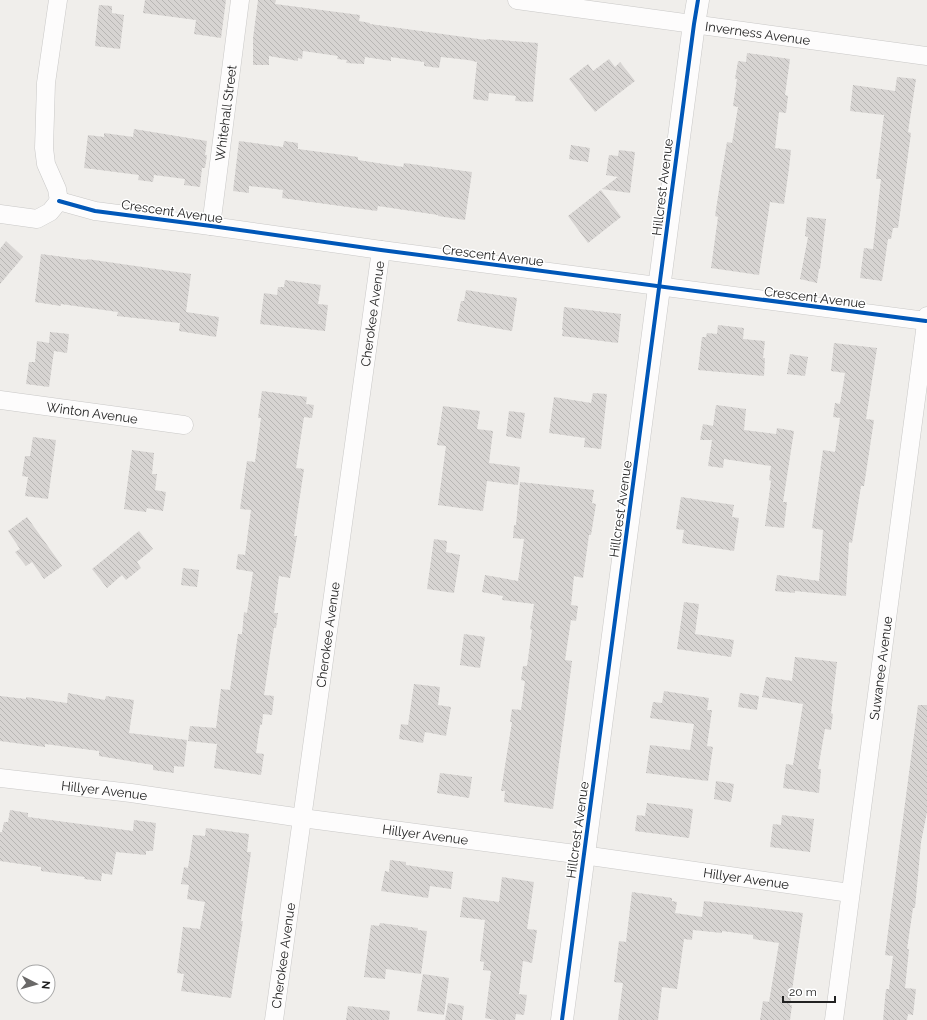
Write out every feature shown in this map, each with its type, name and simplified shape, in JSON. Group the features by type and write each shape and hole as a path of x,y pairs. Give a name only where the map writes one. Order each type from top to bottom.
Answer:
{"street":[{"path":"0,214 37,219 50,212 59,201 58,189 46,164 44,148 46,83 58,0"},
{"name":"Whitehall Street","path":"211,226 240,0"},
{"name":"Inverness Avenue","path":"518,0 927,56"},
{"name":"Hillcrest Avenue","path":"562,1020 698,0"},
{"name":"Crescent Avenue","path":"59,201 96,211 381,250 660,287 927,318"},
{"name":"Cherokee Avenue","path":"274,1020 381,250"},
{"name":"Suwanee Avenue","path":"834,1020 927,318"},
{"name":"Winton Avenue","path":"0,400 184,424"},
{"name":"Hillyer Avenue","path":"0,778 131,793 302,818 583,855 850,893"}],"building":[{"path":"145,0 226,0 221,38 194,34 196,20 143,13"},
{"path":"258,0 276,0 275,4 360,15 359,21 370,24 486,40 538,43 533,102 515,101 516,96 489,93 488,101 473,99 477,62 468,60 441,57 439,68 424,66 424,62 391,57 391,61 365,57 364,64 346,63 347,60 337,59 338,56 303,51 302,59 298,58 298,61 269,56 269,65 253,65 253,38"},
{"path":"99,5 112,6 112,13 124,15 120,49 95,46"},
{"path":"747,53 790,59 785,95 788,96 786,113 779,112 775,148 791,150 784,204 770,202 759,275 711,268 718,217 715,216 721,177 727,142 732,143 738,107 733,106 738,61 746,62"},
{"path":"609,59 615,67 620,62 635,81 595,112 569,79 588,64 593,71"},
{"path":"897,77 916,79 908,132 911,133 898,228 893,228 891,239 888,239 882,281 860,278 864,248 873,249 881,179 876,179 884,115 850,111 853,85 895,91"},
{"path":"134,129 207,141 205,155 207,155 205,168 202,168 200,187 184,185 185,179 154,175 153,182 138,180 139,175 84,168 88,135 104,137 104,133 133,137"},
{"path":"239,141 283,147 284,141 298,143 298,149 358,157 358,160 403,167 404,163 472,172 465,220 378,206 377,211 282,198 283,190 268,188 249,186 249,193 233,191"},
{"path":"571,145 590,148 588,162 569,159"},
{"path":"619,150 635,152 630,193 602,189 618,177 606,175 609,155 618,156"},
{"path":"601,190 621,217 588,243 568,216"},
{"path":"807,217 826,219 817,283 800,279 808,237 805,236"},
{"path":"6,241 23,257 0,284 0,249"},
{"path":"41,254 191,274 186,312 219,317 216,337 179,331 180,323 117,316 118,312 35,302"},
{"path":"285,280 321,285 318,304 328,305 325,331 260,324 264,293 277,295 278,287 284,287"},
{"path":"466,290 517,298 512,331 457,321 461,301 464,301"},
{"path":"564,307 621,314 618,343 562,336"},
{"path":"718,325 744,328 743,339 765,341 763,358 765,358 764,376 698,370 702,337 706,337 707,333 717,334"},
{"path":"50,332 69,334 67,353 54,351 49,387 26,384 29,362 35,362 37,341 49,343"},
{"path":"834,343 877,348 866,419 874,420 864,486 861,486 852,543 849,542 846,596 795,591 795,593 775,591 777,575 819,581 823,530 812,528 823,450 835,452 840,418 833,417 835,403 840,404 845,373 831,371"},
{"path":"790,354 808,357 805,376 787,374"},
{"path":"262,391 307,397 306,404 314,405 312,418 304,417 296,468 304,469 294,536 297,536 290,578 279,576 274,613 278,613 276,628 274,628 264,695 274,696 272,715 263,714 256,753 264,754 261,775 214,768 217,744 188,741 190,726 216,728 221,689 230,690 238,634 242,634 244,612 247,613 253,572 236,569 238,554 245,555 251,510 240,509 247,461 255,462 261,418 258,418"},
{"path":"593,393 607,394 601,449 584,447 585,438 549,433 554,397 591,403"},
{"path":"716,405 746,409 744,430 776,434 777,428 794,431 783,502 787,502 784,528 765,526 771,481 769,480 771,466 724,459 723,468 708,466 712,440 700,440 703,424 713,426"},
{"path":"443,406 480,411 477,429 493,431 489,463 520,467 518,485 487,481 483,511 438,505 446,446 437,445"},
{"path":"509,411 525,413 521,439 506,436"},
{"path":"33,437 56,440 48,499 25,496 28,477 22,476 25,456 30,456"},
{"path":"132,450 154,453 152,474 157,474 155,490 166,492 163,511 147,508 146,512 124,509"},
{"path":"520,482 594,490 592,503 596,504 591,535 589,535 583,578 574,576 571,605 578,606 576,621 571,620 565,660 572,661 553,809 504,802 505,791 501,791 512,722 510,722 512,709 521,710 525,681 521,680 523,666 527,666 534,604 502,600 503,596 482,592 485,575 518,581 524,539 513,538 514,525 516,525"},
{"path":"681,497 734,505 732,517 739,518 734,551 682,543 684,530 676,529"},
{"path":"27,517 62,566 44,579 32,562 26,566 15,552 20,549 8,531"},
{"path":"139,531 153,549 137,562 141,568 126,580 122,575 107,588 92,569"},
{"path":"434,539 447,541 446,552 460,555 454,593 427,589"},
{"path":"183,568 199,570 197,587 181,585"},
{"path":"684,602 699,604 695,634 734,640 731,657 677,649"},
{"path":"464,634 485,637 480,668 460,665"},
{"path":"795,657 837,662 831,713 833,714 831,730 825,729 818,769 821,769 819,793 783,788 786,764 793,765 803,704 762,697 766,677 792,681"},
{"path":"414,684 440,687 438,705 451,707 446,736 425,732 423,743 399,739 401,724 408,725"},
{"path":"664,691 709,698 707,710 712,710 707,746 713,747 708,781 646,773 650,745 690,750 694,724 650,718 653,702 662,703"},
{"path":"68,693 105,700 106,696 134,700 129,733 187,740 184,767 174,766 174,773 153,770 153,765 99,756 99,751 45,744 45,747 0,741 0,696 26,699 26,697 67,703"},
{"path":"740,693 759,696 757,710 738,707"},
{"path":"918,705 927,705 927,812 921,842 915,908 913,908 907,949 909,949 905,988 916,989 913,1015 908,1014 907,1020 883,1020 886,989 889,989 893,956 885,955"},
{"path":"440,773 472,777 469,798 437,793"},
{"path":"716,781 734,784 731,802 714,799"},
{"path":"647,803 693,809 689,838 635,831 637,815 645,816"},
{"path":"10,810 28,813 28,817 133,831 134,820 156,823 153,851 146,851 146,855 116,852 112,875 102,873 101,881 84,879 85,877 41,871 41,867 0,861 0,832 2,832 4,822 8,822"},
{"path":"782,815 814,819 810,852 770,847 773,824 781,825"},
{"path":"206,828 249,834 247,852 251,852 241,921 243,921 231,998 181,991 184,974 177,973 183,927 200,929 205,902 187,899 189,885 181,884 184,867 188,868 193,835 205,836"},
{"path":"390,860 406,862 406,865 453,872 451,889 430,886 428,898 381,891 385,871 389,872"},
{"path":"502,877 534,882 527,929 537,930 532,963 523,961 519,994 527,995 524,1015 516,1014 515,1020 495,1020 485,1018 491,971 483,970 484,962 480,961 485,920 460,917 463,897 499,902"},
{"path":"632,892 672,898 672,901 677,902 675,913 702,917 704,901 803,913 790,1005 792,1005 790,1020 760,1020 763,1001 769,1002 779,943 753,939 753,935 722,931 722,933 693,930 692,940 684,939 677,989 662,987 658,1020 618,1020 623,983 614,982 619,941 626,942"},
{"path":"380,923 418,928 418,930 427,931 421,974 386,969 385,979 364,977 371,925 379,926"},
{"path":"423,974 449,978 444,1015 417,1011"},
{"path":"448,1003 464,1006 462,1020 445,1020"},
{"path":"348,1006 390,1011 389,1020 346,1020"}],"cycle path":[{"path":"562,1020 698,0"},
{"path":"59,201 95,211 926,321"}]}
